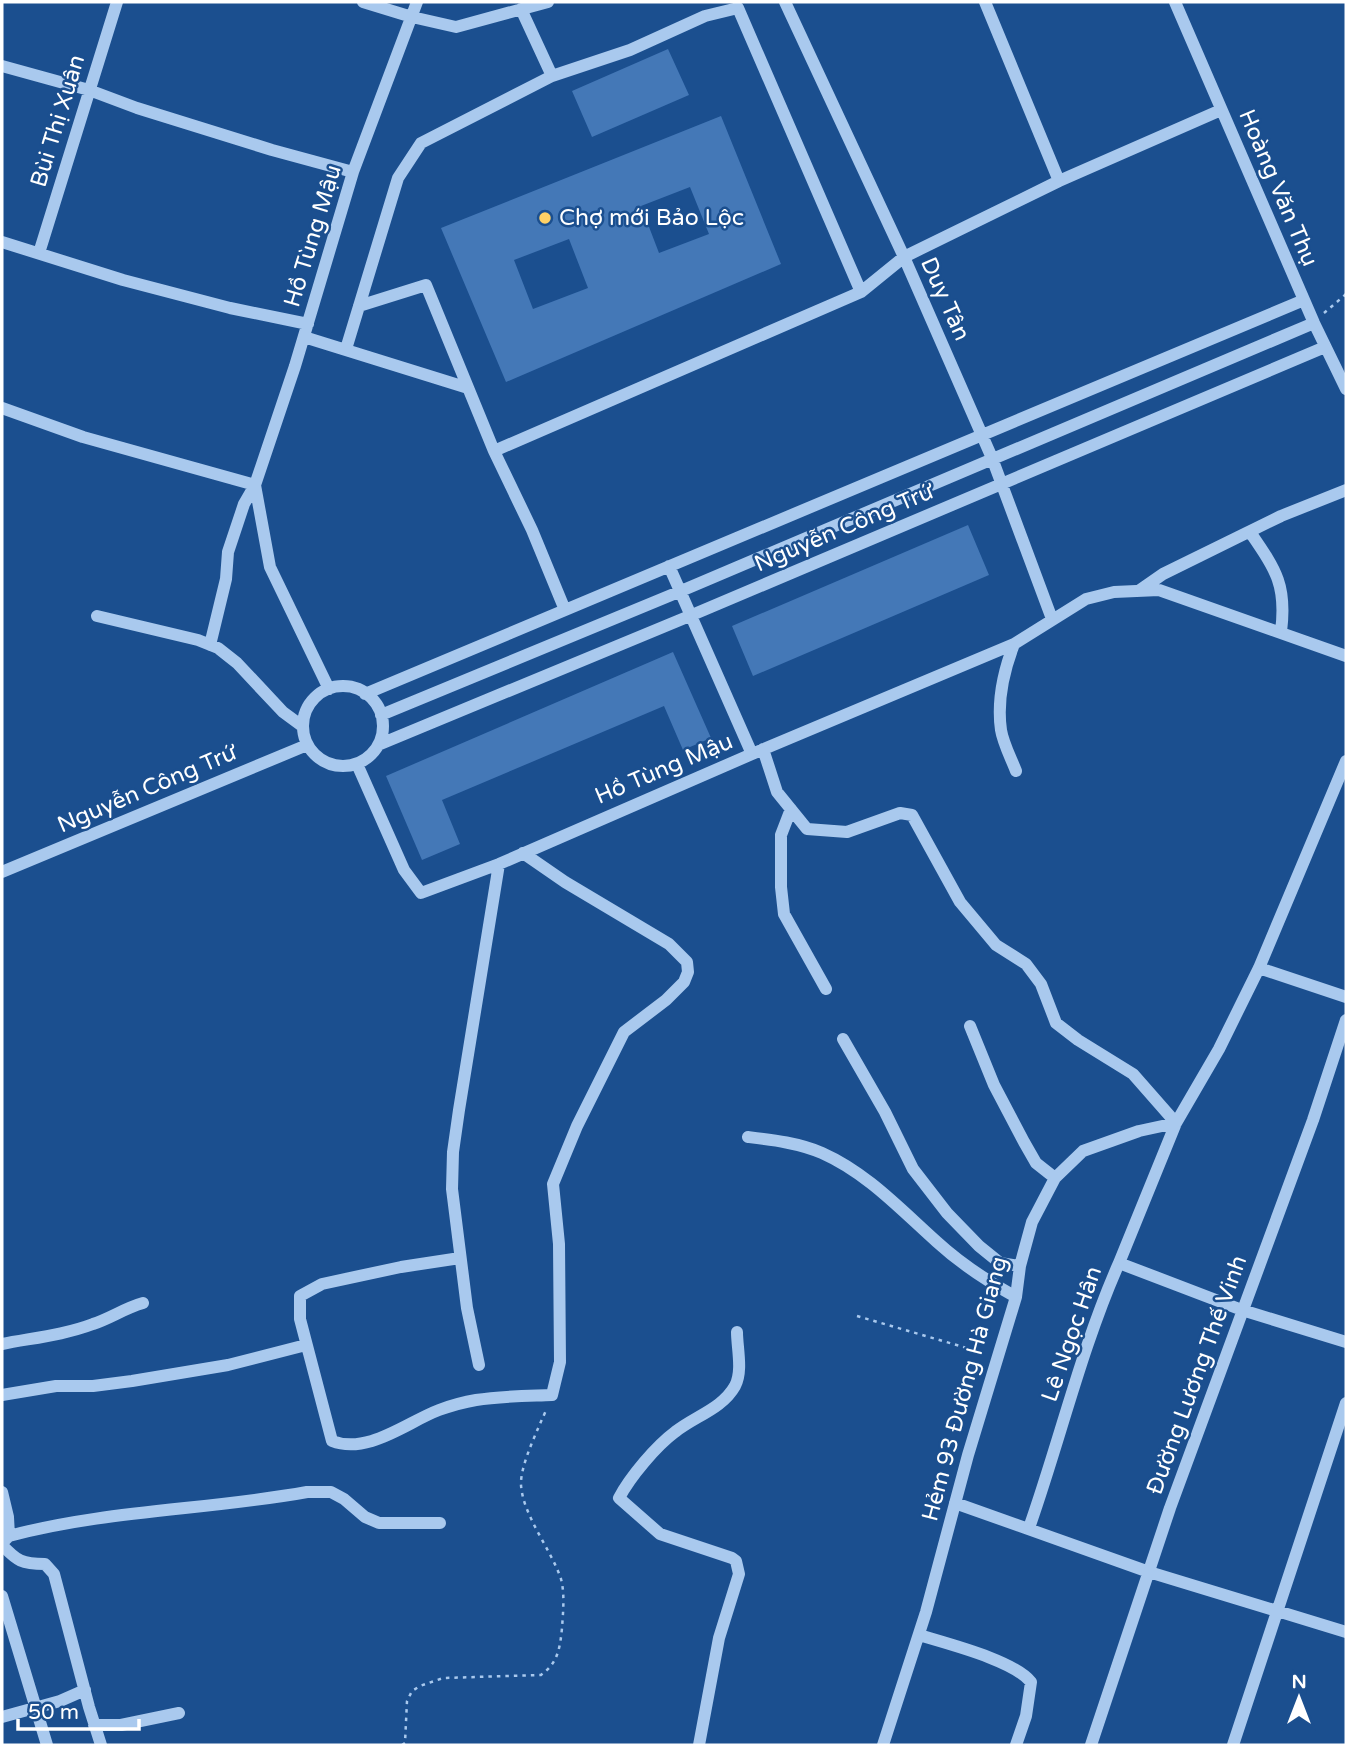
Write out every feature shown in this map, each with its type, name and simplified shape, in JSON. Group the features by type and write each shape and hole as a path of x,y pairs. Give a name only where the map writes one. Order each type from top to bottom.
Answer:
{"street":[{"name":"Bùi Thị Xuân","path":"39,253 117,2"},
{"path":"363,2 456,27 548,2"},
{"name":"Hồ Tùng Mậu","path":"209,645 226,579 228,552 244,504 255,485 306,330 353,172 416,2"},
{"name":"Duy Tân","path":"785,2 904,257 992,460 1052,619"},
{"path":"985,2 1059,181"},
{"name":"Hoàng Văn Thụ","path":"1175,2 1314,323 1346,389"},
{"path":"346,349 398,178 421,143 552,76 630,50 705,16 738,8 861,292"},
{"path":"521,9 552,76"},
{"path":"2,66 89,90 137,108 272,150 353,172"},
{"path":"494,451 861,292 904,257 1059,181 1221,110"},
{"path":"2,242 123,280 306,330 346,349 468,388"},
{"path":"359,306 425,285 494,451 532,530 565,610"},
{"name":"Nguyễn Công Trứ","path":"365,694 1304,300"},
{"name":"Nguyễn Công Trứ","path":"381,715 1314,323"},
{"name":"Nguyễn Công Trứ","path":"378,745 1002,485 1325,346"},
{"path":"2,408 83,437 255,485"},
{"name":"Hồ Tùng Mậu","path":"255,485 270,567 329,689"},
{"path":"1140,590 1163,574 1281,516 1346,490"},
{"path":"1250,533 1273,565 1281,585 1284,609 1281,632"},
{"path":"669,566 777,792 807,829 848,832 900,813 912,815 960,902 996,945 1026,964 1041,984 1056,1023 1133,1074 1176,1123"},
{"path":"1140,590 1159,590 1346,656"},
{"name":"Hồ Tùng Mậu","path":"357,764 404,870 421,893 499,864 758,751 1014,644 1086,599 1114,592 1140,590"},
{"path":"97,616 218,648 237,663 283,712 303,726"},
{"path":"1014,644 1000,701 1001,732 1016,771"},
{"path":"348,687 365,694 373,700 381,715 383,726 378,745 357,764 338,766 328,763 307,745 304,716 313,700 329,689 348,687"},
{"name":"Nguyễn Công Trứ","path":"2,872 307,745"},
{"path":"1119,1263 1176,1123 1219,1049 1259,968 1345,766"},
{"path":"791,809 781,835 784,914 826,989"},
{"path":"460,1258 322,1284 300,1296 300,1319 332,1441 342,1445 364,1442 403,1428 438,1410 475,1400 552,1395 560,1362 559,1244 553,1184 577,1126 624,1032 666,1000 684,982 688,972 687,962 669,944 565,882 523,853"},
{"path":"479,1365 460,1258 452,1189 453,1152 499,864"},
{"path":"1259,968 1346,997"},
{"name":"Đường Lương Thế Vinh","path":"1091,1745 1149,1572 1313,1120 1346,1020"},
{"path":"971,1026 994,1085 1024,1142 1036,1163 1055,1178"},
{"path":"843,1040 885,1112 913,1169 947,1213 979,1247 1000,1263 1020,1266"},
{"name":"Hẻm 93 Đường Hà Giang","path":"883,1745 919,1635 1016,1297 1020,1266 1032,1222 1055,1178 1083,1151 1116,1138 1176,1123"},
{"path":"748,1137 785,1142 821,1152 856,1172 893,1200 938,1243 983,1279 1016,1297"},
{"name":"Lê Ngọc Hân","path":"1029,1528 1049,1471 1080,1362 1099,1308 1119,1263 1242,1310 1346,1342"},
{"path":"2,1344 64,1333 143,1303"},
{"path":"699,1745 719,1637 740,1574 739,1566 732,1558 660,1534 619,1498 628,1481 674,1432 712,1410 734,1386 739,1371 737,1332"},
{"path":"2,1395 56,1386 93,1386 132,1381 229,1365 306,1345"},
{"path":"1233,1745 1346,1403"},
{"path":"2,1492 8,1517 4,1541 15,1559 29,1563 45,1563 54,1574 94,1725 102,1745"},
{"path":"4,1541 43,1527 86,1520 307,1492 331,1492 365,1517 379,1523 440,1523"},
{"path":"955,1503 1149,1572 1346,1632"},
{"path":"2,1596 47,1745"},
{"path":"919,1635 982,1655 1026,1675 1031,1682 1031,1692 1016,1745"},
{"path":"2,1717 60,1701 85,1690"},
{"path":"94,1725 121,1725 179,1713"}],"path":[{"path":"1314,323 1346,293"},
{"path":"857,1317 998,1356"},
{"path":"402,1745 405,1743 407,1730 407,1701 412,1692 420,1686 443,1678 541,1675 553,1666 561,1642 562,1583 527,1509 521,1484 527,1456 552,1395"}],"building":[{"path":"668,49 689,95 592,137 572,91"},
{"path":"721,116 781,264 506,382 441,228","holes":["690,187 709,234 659,253 641,206","569,239 588,288 533,309 514,260"]},
{"path":"968,525 989,575 753,676 732,626"},
{"path":"673,652 711,738 683,750 664,706 442,800 460,844 422,860 386,776"}],"place":[{"name":"Chợ mới Bảo Lộc","path":"545,218"}]}
